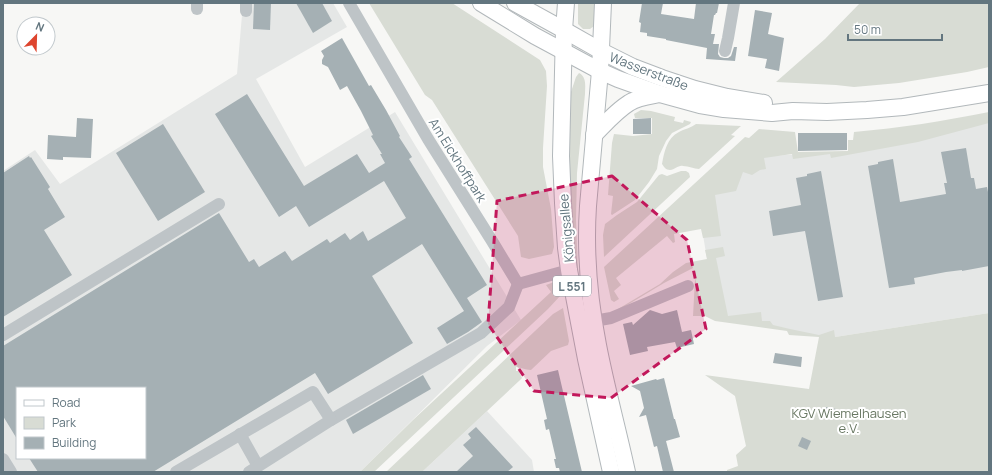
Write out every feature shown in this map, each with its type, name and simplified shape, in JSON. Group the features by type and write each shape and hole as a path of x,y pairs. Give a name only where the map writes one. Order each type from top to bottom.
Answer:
{"main road":[{"name":"Wasserstraße","path":"481,3 535,36 600,71 660,94 700,105 724,109 772,113 793,111 826,112 903,107 989,93"},
{"name":"Wasserstraße","path":"515,3 633,67 695,89 728,97 773,105 793,111"},
{"name":"Königsallee","path":"566,3 561,156 566,248 586,359 611,472"},
{"name":"Königsallee","path":"603,3 600,71 589,189 587,257 589,284 598,345 627,472"},
{"name":"Wasserstraße","path":"594,136 613,116 630,102 660,94"}],"street":[{"name":"Am Eickhoffpark","path":"349,3 428,139 518,284"},
{"path":"725,51 734,3"},
{"path":"3,335 219,204"},
{"path":"240,434 254,469 331,420 481,333 509,307 518,284 569,270"},
{"path":"594,321 611,318 688,286"},
{"path":"176,472 313,392 331,420"},
{"path":"3,459 11,472"}],"highlighted area":[{"path":"612,176 687,240 706,329 611,398 534,391 488,324 497,201"}],"shaded area":[{"path":"243,3 333,3 347,27 256,79 305,167 395,112 521,320 487,346 360,472 3,472 3,171 35,150 60,184 237,74"},
{"path":"989,117 989,313 835,337 819,336 789,330 715,320 702,229 702,197 740,158 849,151"},
{"path":"487,411 532,460 534,472 422,472"}],"green space":[{"path":"369,3 452,3 540,60 546,71 547,86 543,167 551,209 554,247 552,254 529,259 521,257 518,236 432,100 425,95"},
{"path":"578,3 598,3 594,26 590,29 583,29 578,24"},
{"path":"860,3 989,3 989,67 899,83 854,87 776,82 825,39"},
{"path":"579,73 582,75 584,80 585,94 577,173 576,220 578,273 620,472 617,472 577,275 571,222 569,119 571,92 576,77"},
{"path":"641,110 675,117 674,121 683,123 684,120 691,122 690,124 672,133 666,141 659,156 657,169 635,200 612,215 613,196 608,195 614,134 633,136 652,134 652,118 635,118 634,114"},
{"path":"989,112 989,123 918,142 831,158 830,154 793,159 792,154 764,158 766,169 760,170 752,175 743,172 736,191 715,195 721,236 703,238 701,229 674,234 675,242 673,243 667,236 616,278 621,285 614,291 619,299 614,302 611,300 604,267 745,137 749,138 759,129 795,132 798,152 848,151 848,140 853,140 854,132 922,124"},
{"path":"696,124 741,126 731,135 735,136 699,169 681,166 672,170 666,169 662,164 665,150 669,142 681,131"},
{"path":"681,171 686,171 689,173 690,177 604,257 603,235 605,224 637,202 659,175 662,174 667,176"},
{"name":"KGV Wiemelhausen e.V.","path":"723,247 725,256 716,258 728,316 761,312 762,321 770,321 773,325 819,335 834,330 835,337 989,313 989,472 727,472 727,470 738,466 736,455 746,446 735,396 705,375 809,389 819,337 789,335 787,331 715,321 705,316 693,316 695,279 693,268 664,283 619,310 618,309 660,284 686,263 707,259 705,250"},
{"path":"554,282 559,286 561,295 548,309 374,472 360,472 414,419 551,292 546,285"},
{"path":"563,308 569,341 568,345 551,351 531,370 516,367 516,371 519,371 522,378 422,472 386,472 553,314"}],"building":[{"path":"254,3 271,3 270,30 253,29"},
{"path":"296,3 322,3 332,21 313,33"},
{"path":"642,3 663,3 661,14 694,19 696,3 719,3 717,13 714,15 711,34 715,34 713,44 719,44 718,54 720,57 724,58 731,56 734,47 737,47 735,61 706,59 707,48 647,36 647,33 640,32 641,23 639,22"},
{"path":"755,10 772,13 768,34 784,38 779,71 765,68 767,59 748,56"},
{"path":"342,38 369,86 371,85 386,110 400,136 399,137 412,157 409,159 487,285 467,298 482,322 447,344 437,328 464,311 422,244 372,276 413,343 328,394 315,373 153,472 38,472 30,459 146,459 146,387 16,387 16,437 3,416 3,346 219,213 249,262 254,259 259,267 285,251 292,261 327,239 330,243 345,233 350,240 363,231 368,241 406,218 384,181 309,227 296,206 279,217 215,114 247,94 304,186 357,154 369,173 385,163 380,154 382,154 371,136 373,135 347,86 340,90 328,67 322,64 324,56 321,51"},
{"path":"77,118 93,119 91,158 63,157 63,160 47,159 48,135 76,137"},
{"path":"651,118 651,134 633,134 633,119"},
{"path":"163,124 205,192 158,221 116,153"},
{"path":"798,133 847,133 847,150 798,151"},
{"path":"966,148 971,178 974,178 976,189 987,187 989,197 989,266 914,278 915,284 889,288 868,166 893,159 900,202 946,194 944,183 947,183 941,152"},
{"path":"29,156 50,187 48,189 65,217 44,230 72,275 3,317 3,173"},
{"path":"821,171 843,297 818,301 805,231 773,236 769,211 801,205 796,178"},
{"path":"650,310 662,314 677,310 682,332 691,330 694,344 677,348 675,342 647,347 648,351 630,355 623,324 632,322 633,325"},
{"path":"775,353 802,357 801,367 773,363"},
{"path":"558,370 582,472 560,472 559,468 556,468 554,459 556,459 549,429 546,430 544,420 547,419 537,375"},
{"path":"423,375 431,389 353,434 346,420"},
{"path":"664,378 680,437 666,441 674,472 663,472 657,446 654,447 646,415 639,417 644,408 640,391 631,386"},
{"path":"826,407 836,409 834,419 823,416"},
{"path":"476,427 513,467 507,472 456,472 473,456 463,445 471,438 468,434"},
{"path":"802,437 811,441 807,450 798,446"}]}
